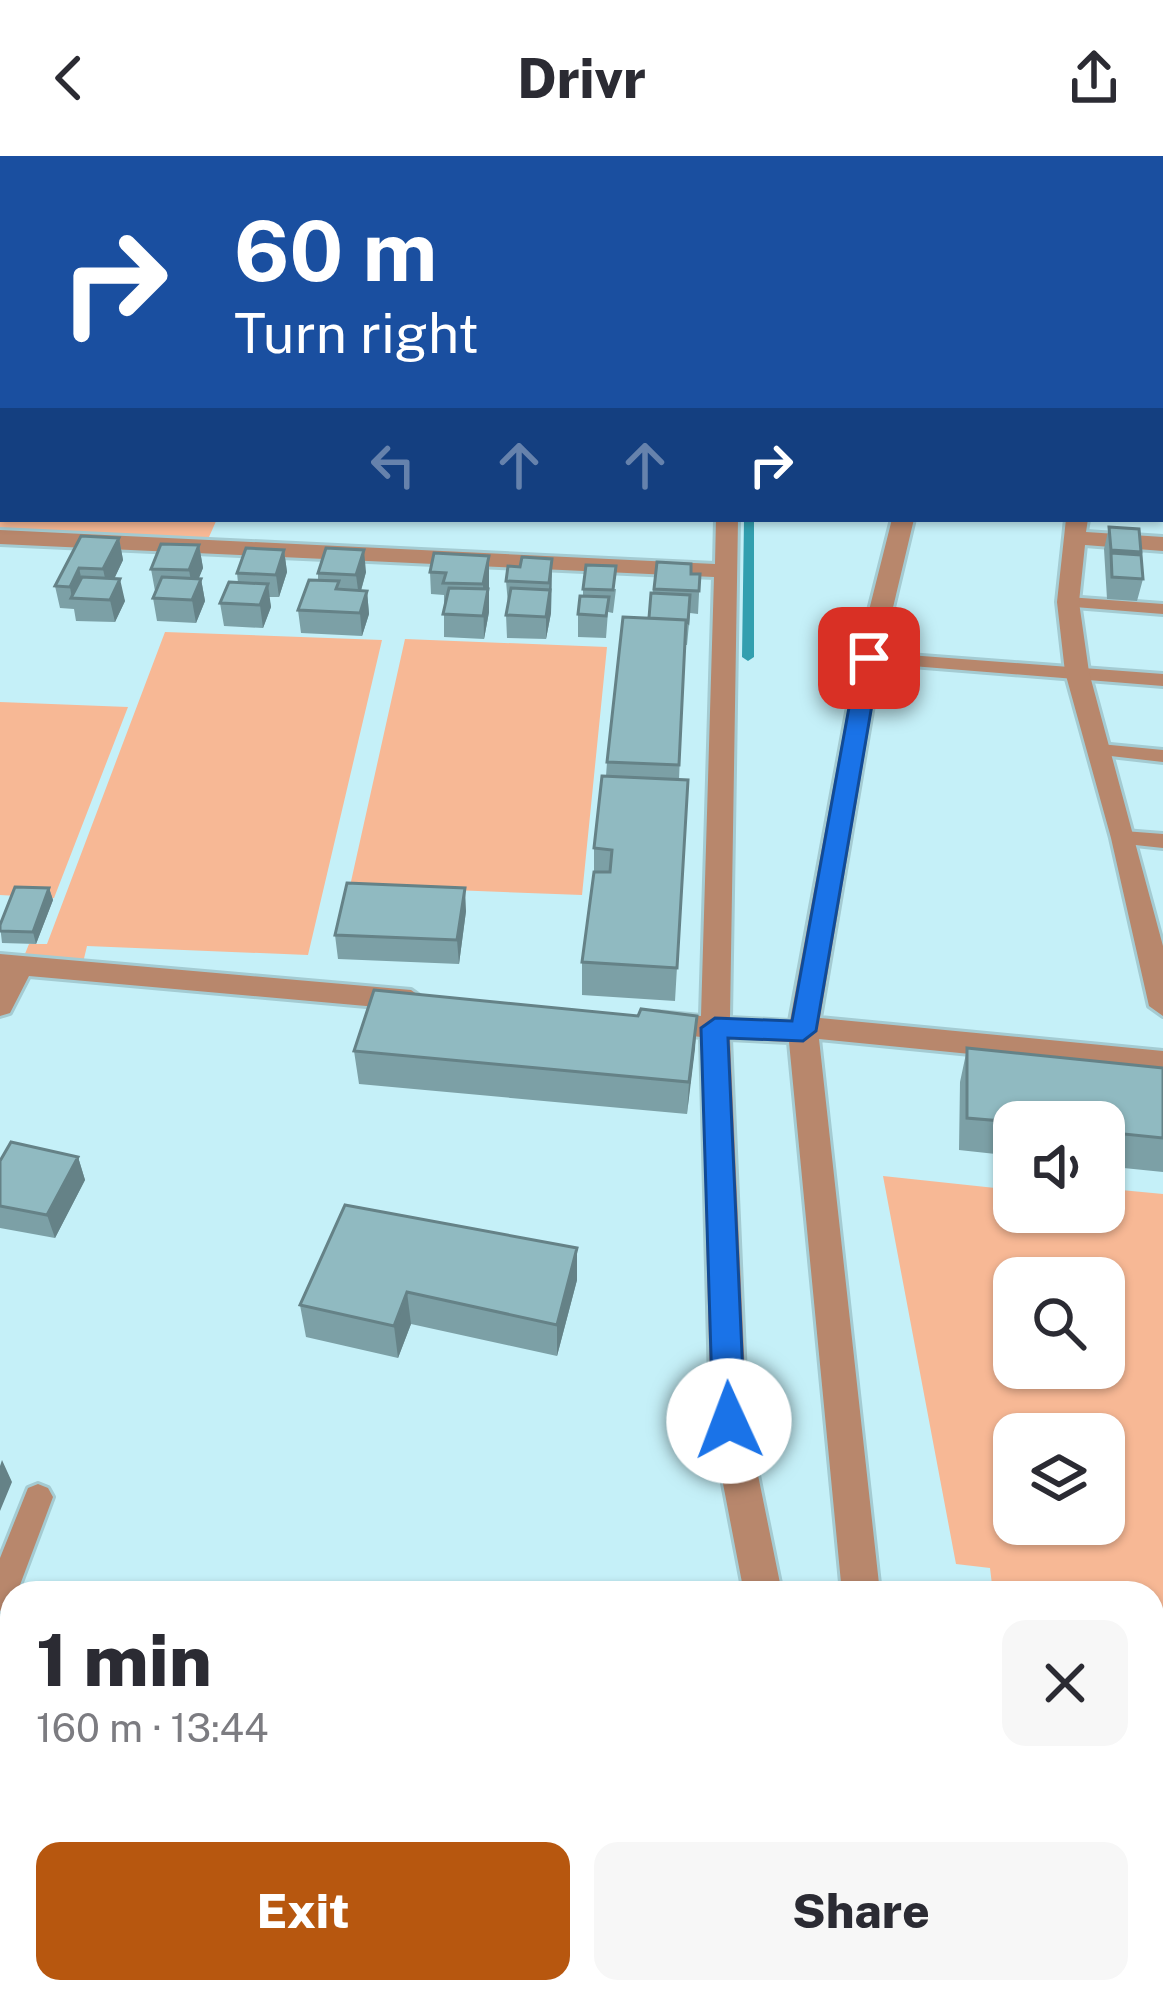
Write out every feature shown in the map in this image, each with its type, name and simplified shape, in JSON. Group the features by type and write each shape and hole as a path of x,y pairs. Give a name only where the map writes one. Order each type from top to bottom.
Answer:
{"street":[{"path":"727,522 715,1028 729,1421 761,1581"},
{"path":"860,1581 803,1031 869,658 902,522"},
{"path":"1163,544 1076,529 1068,602 1077,672 1155,937 1163,1006"},
{"path":"0,537 727,571"},
{"path":"0,1006 10,965 433,1002"},
{"path":"621,1019 715,1028 803,1031 835,1027 1163,1062"}],"lane":[{"path":"1068,602 1163,609"},
{"path":"869,658 1163,680"},
{"path":"1100,750 1163,756"},
{"path":"1124,838 1163,842"},
{"path":"6,1581 38,1497"}],"shaded area":[{"path":"0,522 216,522 205,546 0,537"},
{"path":"165,632 382,640 308,955 87,946 81,971 20,966 29,944 47,944"},
{"path":"405,639 607,647 582,895 350,886"},
{"path":"0,702 128,707 54,898 0,895"},
{"path":"883,1176 993,1188 993,1233 1125,1233 1125,1190 1163,1194 1163,1581 992,1581 990,1568 956,1564"}],"building":[{"path":"1109,527 1139,529 1141,552 1111,550"},
{"path":"81,536 119,538 103,569 79,568 70,587 55,586"},
{"path":"161,544 199,545 189,570 151,569"},
{"path":"246,548 284,550 276,575 237,573"},
{"path":"326,548 364,550 356,575 318,573"},
{"path":"434,553 489,556 483,584 443,583 446,573 430,572"},
{"path":"1111,553 1141,555 1143,579 1112,577"},
{"path":"522,557 552,559 549,583 506,581 508,566 520,567"},
{"path":"657,562 691,564 691,574 700,574 699,591 654,589"},
{"path":"586,565 616,566 613,590 583,589"},
{"path":"82,577 120,579 110,600 71,598"},
{"path":"162,577 201,579 192,600 153,598"},
{"path":"309,580 339,581 336,589 367,591 360,613 298,610"},
{"path":"229,582 268,584 260,605 220,603"},
{"path":"449,588 488,589 483,616 443,614"},
{"path":"511,588 550,590 546,617 506,615"},
{"path":"651,593 690,595 688,622 649,618"},
{"path":"580,596 609,597 606,616 578,614"},
{"path":"623,617 686,620 679,765 607,762"},
{"path":"602,776 688,780 677,968 582,962 594,872 610,872 612,850 594,848"},
{"path":"347,883 465,888 457,940 335,935"},
{"path":"15,887 49,888 33,932 0,931"},
{"path":"374,990 638,1016 641,1009 697,1016 689,1082 354,1051"},
{"path":"967,1048 1163,1068 1163,1138 1125,1134 1125,1101 993,1101 993,1120 967,1118"},
{"path":"11,1142 78,1157 47,1215 0,1206 0,1161"},
{"path":"345,1205 577,1248 557,1325 407,1292 394,1326 300,1305"}],"waterway":[{"path":"748,657 749,522"}],"route":[{"path":"729,1421 715,1028 803,1031 869,658"}]}
